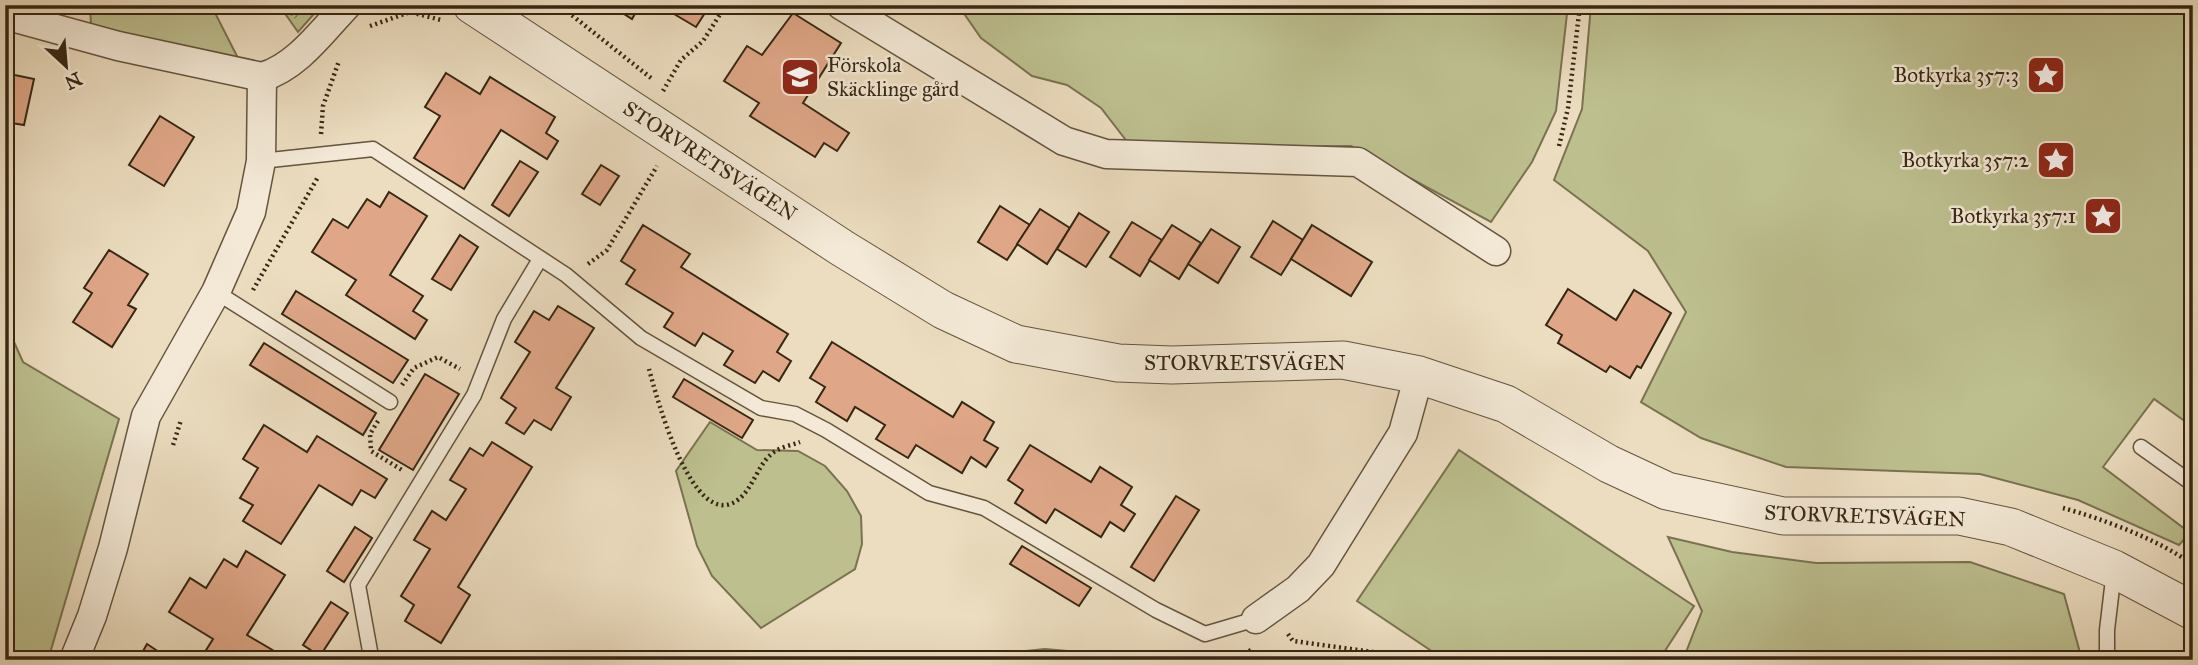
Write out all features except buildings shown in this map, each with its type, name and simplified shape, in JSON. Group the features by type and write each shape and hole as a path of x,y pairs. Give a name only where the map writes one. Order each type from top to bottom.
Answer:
{"street":[{"path":"19,13 118,46 262,77 277,73 297,57 347,5"},
{"name":"STORVRETSVÄGEN","path":"472,5 842,248 943,310 1016,344 1118,363 1172,365 1343,360 1419,375 1506,404 1609,464 1667,491 1783,516 1959,516 2011,527 2115,569 2192,607"},
{"path":"841,5 1064,141 1106,154 1358,162 1496,251"},
{"path":"81,657 113,548 146,416 216,292 251,212 261,161 262,77"},
{"path":"1267,627 1321,565 1403,433 1419,375"}],"lane":[{"path":"261,161 373,149 566,275 641,338 761,408 795,414 826,429 929,493 984,508 1156,610 1205,634 1267,627"},
{"path":"366,660 370,651 358,585 474,395 504,318 540,259"},
{"path":"216,292 390,402"},
{"path":"2141,447 2193,484"},
{"path":"2107,660 2107,630 2115,569"}],"path":[{"path":"410,12 414,5"},
{"path":"1559,146 1568,108 1580,5"},
{"path":"641,338 664,424 690,477 710,500 718,503 735,502 745,493 774,452 826,429"},
{"path":"1267,627 1288,633 1293,641 1380,653 1389,660"}],"green space":[{"path":"90,5 224,5 214,11 240,62 91,26"},
{"path":"279,5 322,5 298,32"},
{"path":"958,5 1568,5 1556,111 1532,162 1491,222 1351,146 1132,148 1101,108 1067,85 1032,76 981,38"},
{"path":"1591,5 2193,5 2193,427 2154,399 2103,467 2190,533 2179,545 2078,500 1980,474 1786,467 1701,438 1641,402 1686,312 1648,251 1554,180 1582,109"},
{"path":"5,322 23,362 119,419 48,660 5,660"},
{"path":"710,422 757,450 798,451 825,466 847,491 861,516 862,544 855,569 761,628 712,576 697,546 676,471"},
{"path":"1459,450 1694,606 1659,660 1445,660 1357,601"},
{"path":"1668,537 1732,552 1816,563 1970,562 2064,594 2082,660 1683,660 1702,611"},
{"path":"1045,649 1170,660 938,660"}],"place":[{"name":"Botkyrka 357:3","path":"2046,75"},
{"name":"Förskola Skäcklinge gård","path":"800,77"},
{"name":"Botkyrka 357:2","path":"2056,160"},
{"name":"Botkyrka 357:1","path":"2103,216"}]}
